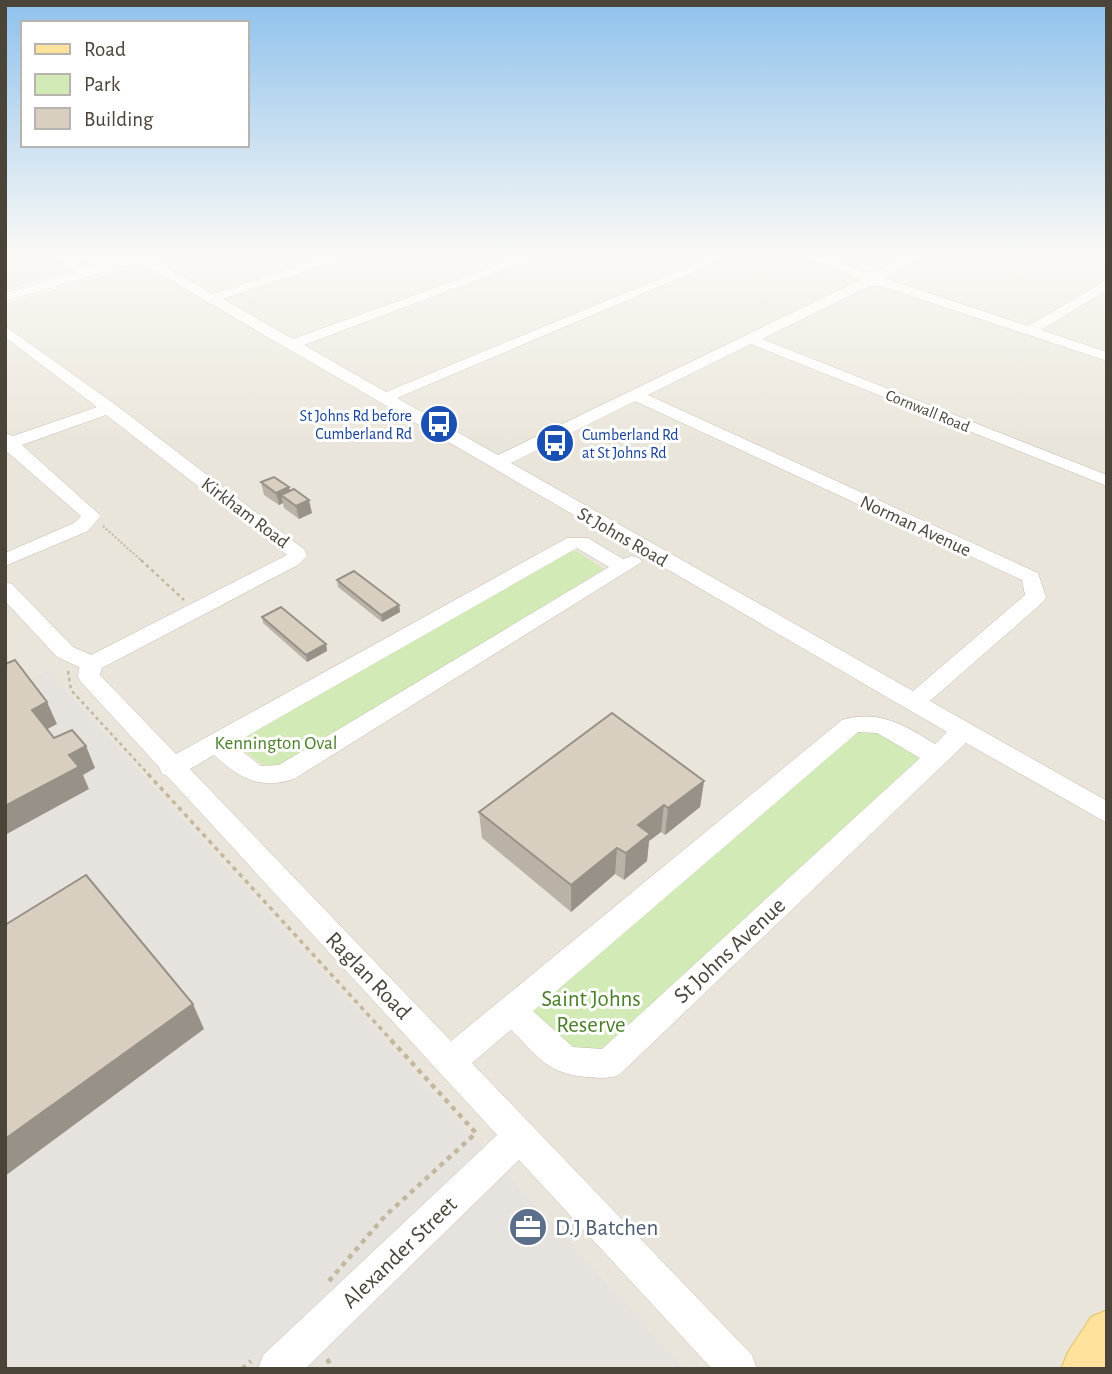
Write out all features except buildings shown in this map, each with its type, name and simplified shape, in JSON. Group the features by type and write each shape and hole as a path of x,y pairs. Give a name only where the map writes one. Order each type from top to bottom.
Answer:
{"main road":[{"path":"1085,1369 1107,1332"}],"street":[{"name":"St Johns Road","path":"244,318 1107,813"},
{"path":"290,345 364,318"},
{"path":"384,398 576,318"},
{"path":"496,463 793,318"},
{"path":"991,318 1107,357"},
{"path":"1030,331 1051,318"},
{"name":"Kirkham Road","path":"5,330 295,550 297,556 78,666"},
{"name":"Cornwall Road","path":"750,339 1107,481"},
{"name":"Norman Avenue","path":"637,396 1031,577 1036,597 913,703"},
{"path":"7,442 110,408"},
{"path":"5,560 81,527 92,516 7,442"},
{"path":"171,768 574,542 581,542 622,567"},
{"path":"216,743 251,772 267,778 285,773 650,551"},
{"path":"5,588 78,666"},
{"name":"Raglan Road","path":"78,666 738,1369"},
{"path":"451,1061 850,726 862,721 878,723 936,756"},
{"name":"St Johns Avenue","path":"512,1010 566,1061 608,1063 964,731"},
{"name":"Alexander Street","path":"269,1361 520,1136"}],"path":[{"path":"92,516 194,609"},
{"path":"78,666 71,690 476,1133 385,1216 322,1289"},
{"path":"242,1369 269,1361"}],"shaded area":[{"path":"5,318 1107,318 1107,1369 686,1369 48,670 5,689"},
{"path":"48,670 686,1369 5,1369 5,689"}],"green space":[{"name":"Kennington Oval","path":"571,548 604,569 280,767 261,763 237,741"},
{"name":"Saint Johns Reserve","path":"874,730 914,750 919,761 605,1052 568,1048 529,1011 858,731"}],"place":[{"name":"St Johns Rd before Cumberland Rd","path":"439,424"},
{"name":"Cumberland Rd at St Johns Rd","path":"555,443"},
{"name":"D.J Batchen","path":"528,1227"}]}
